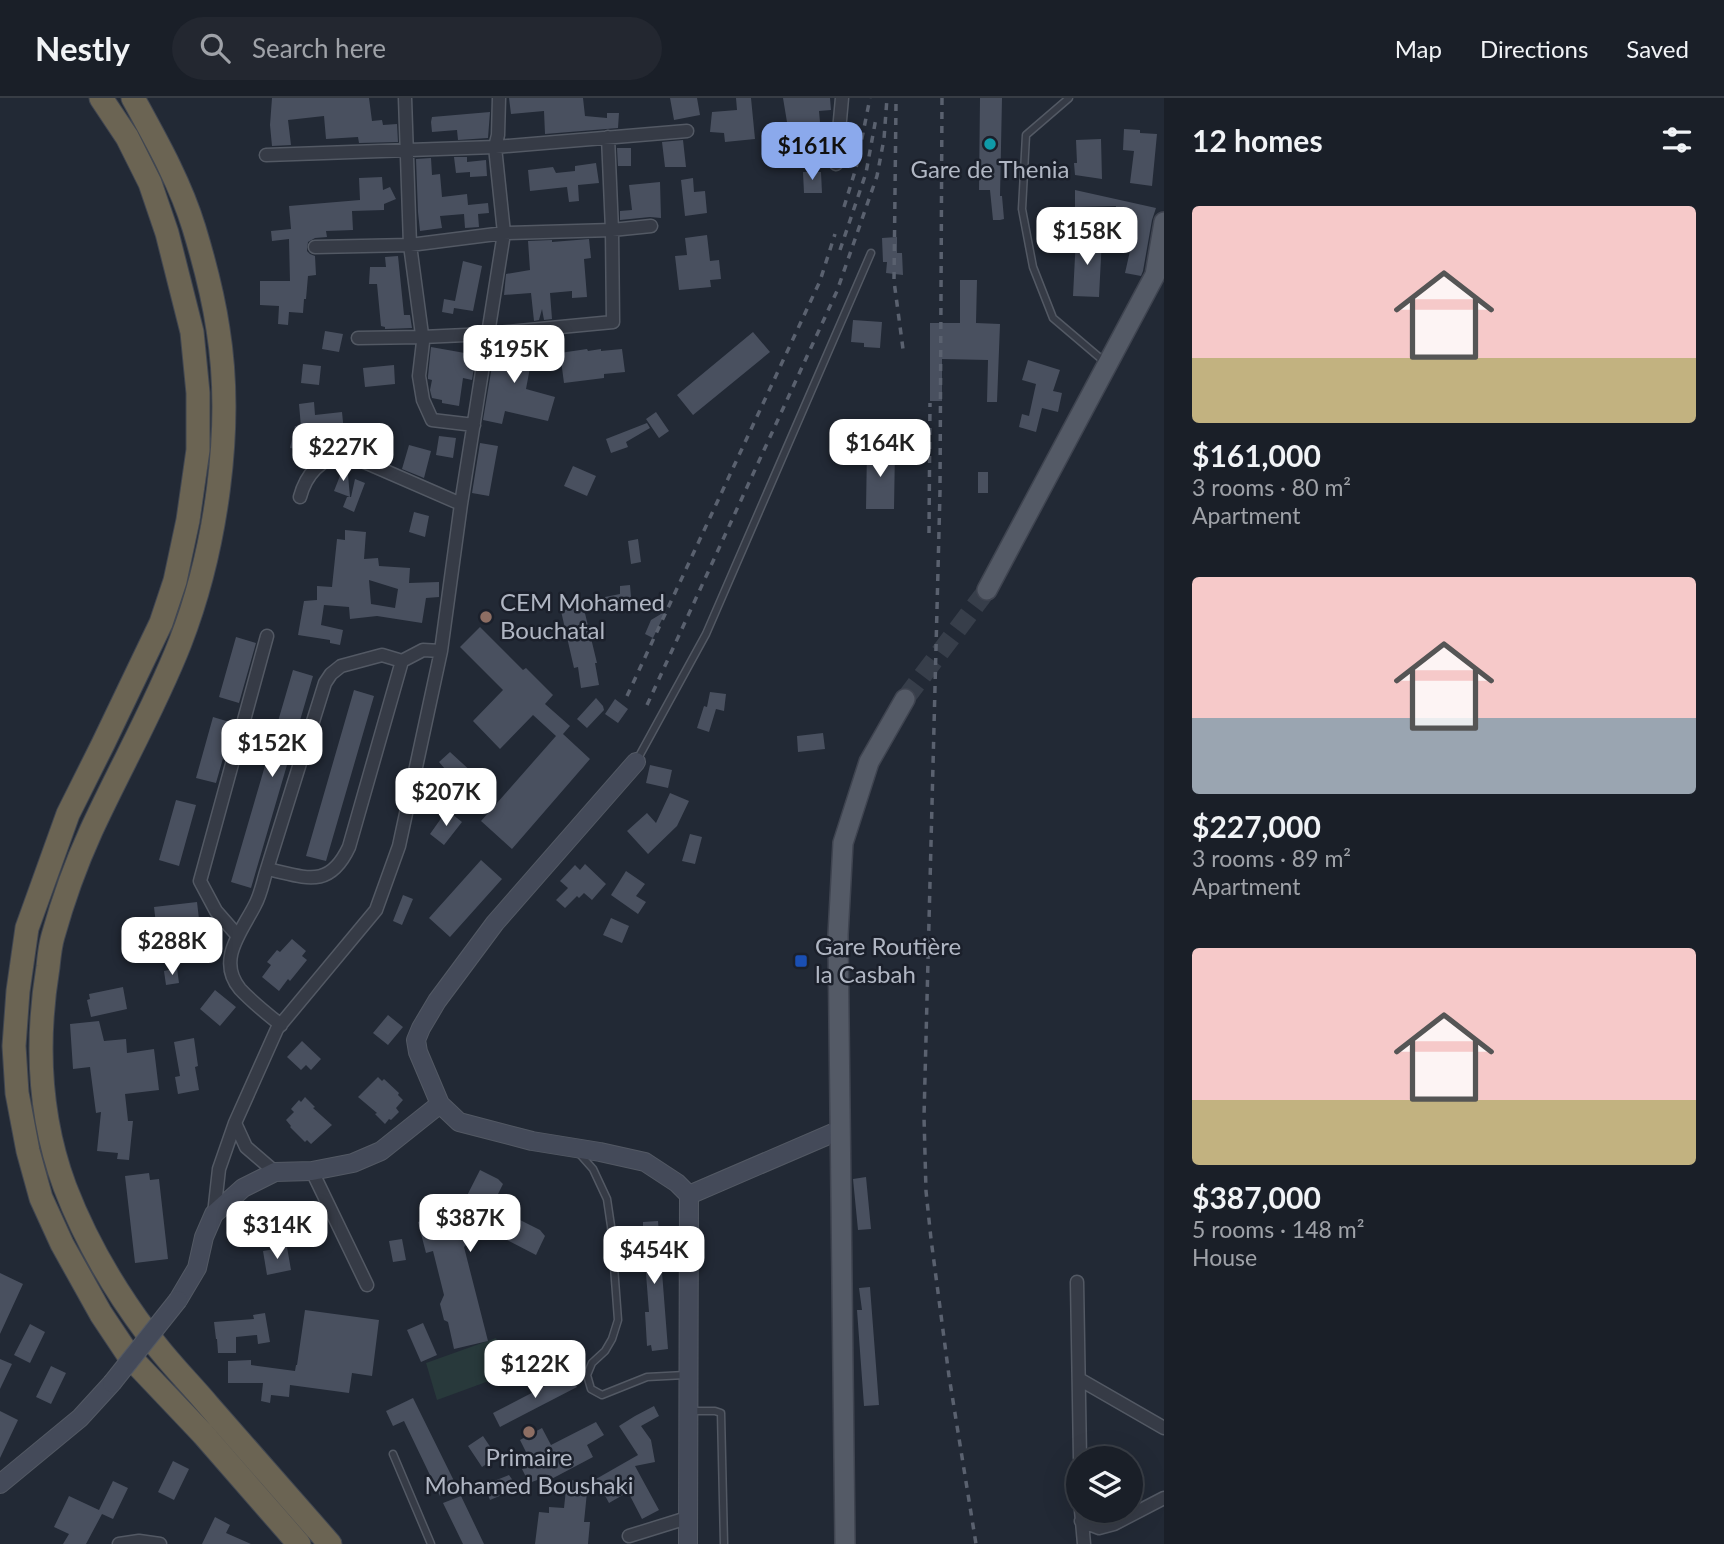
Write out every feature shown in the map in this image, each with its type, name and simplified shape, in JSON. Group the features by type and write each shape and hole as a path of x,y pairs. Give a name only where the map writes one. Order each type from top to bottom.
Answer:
{"highway":[{"path":"101,98 127,136 150,183 167,233 192,332 198,393 198,450 188,520 175,581 161,622 68,814 27,928 14,1046 17,1093 41,1198 62,1244 101,1314 130,1356 203,1434 299,1544"},
{"path":"133,98 173,174 193,226 207,276 219,330 223,391 222,453 214,526 181,641 91,831 70,882 52,938 44,991 41,1044 43,1091 51,1140 65,1187 111,1280 149,1337 330,1544"}],"main road":[{"path":"986,590 1154,275 1164,222"},
{"path":"845,1544 838,935 843,843 869,762 905,699"}],"street":[{"path":"405,98 410,245 423,342 419,376 423,400 432,420 474,425"},
{"path":"0,1484 80,1419 178,1300 197,1268 204,1237 214,1214 219,1169 235,1123 277,1029 376,910 400,846 441,651 461,504 504,233 495,147 499,98"},
{"path":"836,164 842,98"},
{"path":"267,155 495,147 687,131"},
{"path":"358,338 488,334 613,323 608,137"},
{"path":"315,247 410,245 504,233 612,230 652,226"},
{"path":"300,497 304,482 316,468 326,460 344,453 461,504"},
{"path":"237,935 216,911 200,881 267,636"},
{"path":"267,869 314,878 336,869 349,848 402,662 423,650 441,651"},
{"path":"281,1025 239,987 230,963 237,935 256,903 325,683 341,666 382,655 402,662"},
{"path":"636,762 495,923 437,1001 416,1040 418,1052 440,1104 459,1122 532,1141 645,1162 677,1183 689,1195 688,1544"},
{"path":"214,1214 243,1188 275,1172 312,1171 353,1163 381,1151 440,1104"},
{"path":"235,1123 246,1147 275,1172"},
{"path":"689,1195 840,1130"},
{"path":"312,1171 367,1284"},
{"path":"1077,1282 1080,1446"},
{"path":"1079,1379 1164,1428"},
{"path":"1143,1509 1164,1498"},
{"path":"629,1536 687,1518"},
{"path":"1082,1523 1084,1544"},
{"path":"1092,1523 1099,1528 1116,1523"},
{"path":"119,1544 139,1541 160,1544"}],"lane":[{"path":"1069,98 1026,135 1022,209 1033,267 1053,318 1107,364"},
{"path":"636,762 706,634 871,253"},
{"path":"575,1148 593,1169 607,1199 618,1320 612,1339 605,1351 592,1363 587,1375 591,1389 602,1395 647,1377 687,1375"},
{"path":"688,1411 721,1413 724,1544"},
{"path":"393,1454 431,1544"}],"shaded area":[{"path":"496,1338 511,1373 437,1400 426,1363"}],"building":[{"path":"272,98 369,98 372,121 382,120 383,125 397,124 398,142 359,143 358,137 326,139 324,116 288,120 291,145 272,146"},
{"path":"509,98 583,98 585,116 607,118 607,113 619,113 618,128 545,134 544,111 511,114"},
{"path":"670,98 697,98 700,115 674,120"},
{"path":"736,98 751,98 755,139 725,142 724,133 710,132 712,112 737,110"},
{"path":"783,98 830,98 831,110 819,111 821,133 830,133 829,145 822,145 823,152 784,156 782,142 787,141 788,128"},
{"name":"Gare de Thenia","path":"980,98 1002,98 1000,196 1004,219 1000,220 993,220 990,190 979,190"},
{"path":"490,112 488,138 458,140 457,130 432,132 432,117"},
{"path":"1124,129 1157,134 1152,186 1130,183 1134,151 1123,150"},
{"path":"1101,139 1102,179 1075,175 1076,140"},
{"path":"683,140 686,167 665,167 662,142"},
{"path":"617,148 631,148 631,166 618,166"},
{"path":"454,157 467,157 467,162 486,160 487,176 470,177 470,172 456,173"},
{"path":"431,158 432,175 440,174 442,197 467,194 468,205 488,203 489,213 478,214 479,227 465,228 464,214 440,216 442,228 420,231 416,159"},
{"path":"596,163 599,183 578,185 579,201 569,202 567,187 530,191 528,170 553,167 556,173 575,171 575,166"},
{"path":"803,172 821,172 822,193 804,193"},
{"path":"382,177 383,190 390,187 396,199 384,204 384,210 352,211 353,230 326,231 327,237 308,242 307,251 315,256 316,275 308,276 303,313 289,312 288,325 278,324 279,306 260,305 260,281 290,281 289,239 272,241 271,231 291,229 289,206 360,200 359,178"},
{"path":"693,178 694,192 705,191 707,213 685,216 681,180"},
{"path":"660,182 661,218 620,220 620,211 632,210 629,185"},
{"path":"1075,190 1156,208 1141,276 1125,273 1130,251 1107,246 1116,206 1075,207"},
{"path":"707,235 710,261 719,260 721,279 710,280 711,287 679,290 675,256 687,255 685,238"},
{"path":"897,237 897,253 902,253 903,275 886,273 887,262 883,262 882,238"},
{"path":"1076,237 1102,238 1099,297 1073,296"},
{"path":"589,239 591,258 584,259 587,297 572,298 572,291 550,293 552,319 544,320 542,309 539,320 534,321 531,293 504,295 506,274 530,270 528,241"},
{"path":"398,256 404,315 410,315 412,328 385,329 381,326 377,284 369,284 370,267 386,267 385,257"},
{"path":"463,261 482,266 473,311 454,308 453,314 442,312 444,299 455,301"},
{"path":"960,280 977,280 976,323 1000,324 997,402 987,402 988,360 942,359 942,401 930,401 930,323 960,323"},
{"path":"853,320 882,322 880,348 864,347 864,343 851,342"},
{"path":"325,331 343,334 339,352 322,349"},
{"path":"753,332 770,352 693,415 677,395"},
{"path":"508,341 534,346 526,389 555,397 548,421 505,411 502,424 483,420 496,342"},
{"path":"431,347 476,355 472,380 463,378 459,406 432,398 432,380 428,379"},
{"path":"587,349 622,349 625,372 604,374 604,378 564,383 560,353"},
{"path":"1028,360 1060,370 1053,391 1062,393 1058,412 1042,408 1036,432 1019,427 1022,414 1029,416 1036,384 1022,380"},
{"path":"303,364 321,366 319,385 301,383"},
{"path":"394,365 395,384 365,387 363,368"},
{"path":"314,402 315,415 342,412 344,432 325,434 324,425 301,427 299,404"},
{"path":"656,412 669,431 659,438 646,419"},
{"path":"647,423 650,428 626,442 628,447 611,453 606,439"},
{"path":"295,426 306,428 301,450 290,448"},
{"path":"439,436 456,438 453,458 436,455"},
{"path":"362,438 381,441 378,456 359,450"},
{"path":"480,443 498,446 489,496 472,493"},
{"path":"409,445 431,451 424,478 402,469"},
{"path":"867,449 895,449 894,509 866,509"},
{"path":"345,463 347,464 350,497 334,491"},
{"path":"573,466 596,476 587,496 564,486"},
{"path":"978,472 988,472 988,493 978,493"},
{"path":"355,479 365,483 354,512 343,507 347,497 351,497"},
{"path":"414,512 429,516 425,537 409,532"},
{"path":"345,530 366,532 364,559 378,558 379,566 410,568 409,583 439,582 439,597 426,598 422,623 377,616 350,619 349,607 324,605 321,625 343,630 340,645 330,643 330,640 298,635 304,601 317,600 317,586 332,587 337,539 345,540","holes":["369,580 398,589 395,608 371,604"]},
{"path":"638,539 641,562 631,564 628,541"},
{"path":"630,585 632,609 607,611 605,597 620,594 620,586"},
{"path":"583,605 597,663 599,685 581,688 578,667 574,668 561,611"},
{"path":"666,611 653,638 645,634 651,620"},
{"path":"480,627 523,670 526,668 553,695 545,704 570,726 563,734 590,759 512,849 481,821 556,736 533,715 500,749 473,721 503,690 460,647"},
{"path":"236,637 256,643 239,703 219,697"},
{"path":"293,670 313,676 251,888 231,882"},
{"path":"354,690 374,696 326,861 306,856"},
{"path":"710,692 726,694 724,711 716,709 709,732 697,728 704,706 707,707"},
{"path":"596,698 604,710 587,728 577,719"},
{"path":"615,699 628,709 618,723 605,714"},
{"path":"213,717 233,723 216,783 196,778"},
{"path":"823,733 825,749 798,752 797,736"},
{"path":"450,752 486,785 473,800 442,772 445,769 439,762"},
{"path":"650,765 672,770 668,788 646,783"},
{"path":"670,793 689,801 677,826 648,854 627,831 647,813 656,823"},
{"path":"176,800 196,805 179,866 159,860"},
{"path":"447,810 462,822 444,845 430,834"},
{"path":"690,834 702,837 695,864 682,861"},
{"path":"481,860 502,879 450,937 429,918"},
{"path":"585,864 606,884 592,900 584,893 565,908 556,900 568,888 560,881 575,865 580,870"},
{"path":"626,871 645,884 636,896 646,902 638,914 611,895"},
{"path":"403,895 413,899 402,925 393,921"},
{"path":"197,902 199,919 156,924 154,907"},
{"path":"611,918 629,926 622,943 603,935"},
{"path":"149,928 151,941 130,945 128,933"},
{"path":"292,939 306,951 302,956 307,960 279,991 262,977 271,965 267,962"},
{"path":"177,968 179,983 166,985 164,971"},
{"path":"123,987 127,1009 91,1017 87,1000 90,999 89,994"},
{"path":"215,990 236,1007 220,1026 200,1009"},
{"path":"388,1015 403,1027 388,1045 373,1033"},
{"path":"99,1021 104,1041 126,1039 127,1053 154,1049 159,1090 125,1094 128,1121 133,1121 129,1160 117,1159 118,1153 97,1151 101,1112 96,1113 90,1067 73,1069 70,1024"},
{"path":"194,1038 199,1090 178,1094 175,1077 180,1076 174,1042"},
{"path":"302,1041 321,1059 311,1070 306,1065 301,1070 287,1057"},
{"path":"378,1077 382,1081 384,1079 403,1100 396,1108 399,1112 385,1124 375,1114 377,1113 358,1097"},
{"path":"305,1097 332,1125 311,1144 307,1140 305,1142 286,1120 294,1112 291,1109"},
{"path":"480,1170 503,1184 492,1206 540,1230 545,1236 536,1255 484,1228 464,1247 488,1341 454,1349 448,1322 444,1320 440,1304 444,1295 433,1251 426,1253 418,1222 427,1219 424,1208 437,1205 447,1235"},
{"path":"149,1173 150,1180 159,1179 168,1259 135,1263 125,1176"},
{"path":"866,1177 871,1229 858,1230 853,1179"},
{"path":"658,1221 668,1349 652,1351 651,1345 647,1346 645,1312 649,1312 639,1228 643,1228 643,1222"},
{"path":"402,1239 406,1260 393,1262 389,1241"},
{"path":"287,1247 291,1270 267,1275 263,1251"},
{"path":"0,1273 23,1284 0,1334"},
{"path":"870,1287 879,1405 864,1406 857,1310 862,1310 859,1288"},
{"path":"305,1310 379,1320 372,1376 352,1373 349,1393 290,1385 289,1397 271,1395 270,1403 261,1401 263,1383 228,1383 228,1361 251,1360 251,1365 295,1371"},
{"path":"265,1313 270,1342 258,1344 257,1335 236,1337 236,1353 218,1353 214,1322 254,1319 253,1315"},
{"path":"423,1323 437,1355 421,1362 407,1330"},
{"path":"30,1324 45,1332 30,1363 14,1355"},
{"path":"0,1359 12,1364 0,1389"},
{"path":"51,1366 66,1373 51,1404 36,1397"},
{"path":"570,1373 577,1387 500,1427 493,1413"},
{"path":"413,1398 456,1485 440,1496 404,1421 393,1426 386,1411"},
{"path":"654,1406 659,1416 641,1426 651,1440 655,1462 635,1466 659,1510 642,1519 628,1492 609,1503 596,1479 638,1455 619,1426"},
{"path":"0,1411 18,1420 0,1458"},
{"path":"596,1422 604,1435 587,1445 593,1457 542,1484 540,1479 529,1483 522,1469 532,1464 520,1440 542,1428 551,1445"},
{"path":"483,1436 497,1457 482,1467 468,1446"},
{"path":"173,1461 189,1469 174,1500 158,1492"},
{"path":"509,1475 518,1488 490,1500 484,1485"},
{"path":"567,1480 588,1482 584,1522 590,1522 588,1544 535,1544 539,1512 549,1513 549,1507 564,1508"},
{"path":"113,1481 128,1488 113,1519 102,1514 86,1544 63,1544 69,1534 54,1527 69,1496 99,1510"},
{"path":"461,1496 484,1544 463,1544 443,1503"},
{"path":"215,1517 230,1525 226,1533 251,1544 202,1544"}],"tunnel":[{"path":"905,699 987,590"}],"railway":[{"path":"844,207 856,168 870,98"},
{"path":"647,705 837,291 877,176 884,139 887,98"},
{"path":"942,98 940,492 924,1117 926,1191 931,1239 949,1376 976,1544"},
{"path":"896,104 894,281 903,349"},
{"path":"840,250 866,173 876,118"},
{"path":"627,696 820,281 835,234"},
{"path":"929,533 930,403"}],"place":[{"name":"Gare de Thenia","path":"990,144"},
{"name":"CEM Mohamed Bouchatal","path":"486,617"},
{"name":"Gare Routière la Casbah","path":"801,961"},
{"name":"Primaire Mohamed Boushaki","path":"529,1432"}]}
